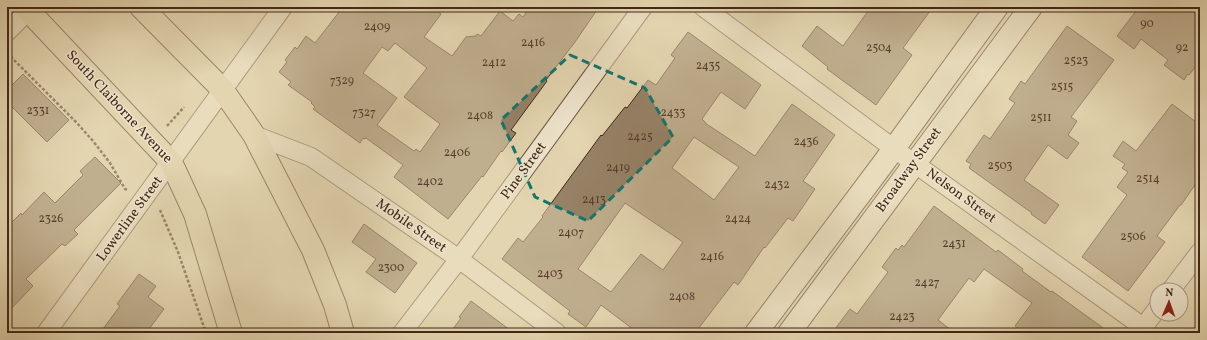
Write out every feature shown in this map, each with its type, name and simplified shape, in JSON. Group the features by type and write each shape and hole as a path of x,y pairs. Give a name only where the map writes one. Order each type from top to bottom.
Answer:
{"main road":[{"path":"141,7 222,89 254,135 313,250 343,333"},
{"name":"South Claiborne Avenue","path":"29,8 171,162 195,214 230,333"}],"street":[{"name":"Lowerline Street","path":"46,333 283,7"},
{"name":"Pine Street","path":"402,333 460,259 643,7"},
{"name":"Nelson Street","path":"703,7 1141,330"},
{"name":"Broadway Street","path":"756,333 997,7"},
{"name":"Broadway Street","path":"789,333 1031,7"},
{"path":"7,32 29,8"},
{"name":"Mobile Street","path":"254,135 311,157 460,259 557,333"},
{"path":"1177,282 1200,252"},
{"path":"1141,330 1149,320"}],"path":[{"path":"7,53 93,141 110,163 125,189 159,208 178,252 206,333"},
{"path":"164,130 187,103"}],"highlighted area":[{"path":"570,55 645,88 673,137 588,221 535,197 501,120"}],"building":[{"path":"343,7 432,7 441,14 424,37 452,56 466,37 476,36 477,34 481,36 500,11 513,21 519,14 523,17 530,7 599,7 511,130 516,133 502,152 501,151 483,177 482,176 448,219 394,177 403,165 366,138 363,138 360,143 313,109 315,107 311,103 312,102 288,85 291,82 279,72 287,62 285,60 295,47 297,49 306,36 315,43","holes":["395,43 427,68 404,97 440,124 420,152 416,149 414,151 377,125 397,98 363,73 382,47 388,51"]},
{"path":"871,7 933,7 903,48 912,55 876,105 827,69 828,67 802,46 817,26 843,46"},
{"path":"1139,7 1200,7 1200,61 1184,80 1164,65 1168,60 1141,39 1134,49 1117,36"},
{"path":"1067,26 1114,60 1071,117 1077,121 1068,135 1079,143 1067,159 1048,145 1024,180 1059,205 1045,224 969,168 971,164 966,161 984,135 990,139 1015,103 1009,99 1021,81 1025,84"},
{"path":"688,32 761,85 745,109 721,92 702,119 705,123 755,156 792,104 835,135 803,181 815,189 793,221 788,218 765,248 764,247 738,285 734,282 695,333 638,333 601,305 586,327 568,314 570,311 502,259 518,238 523,242 543,217 542,216 601,135 602,136 625,107 627,108 648,80 656,85 675,58 671,55","holes":["694,137 739,167 714,200 672,168","625,203 683,242 663,270 641,254 611,292 578,269"]},
{"path":"23,74 69,120 47,142 7,102 7,90"},
{"path":"1172,104 1200,125 1200,178 1157,236 1165,242 1128,291 1082,257 1127,195 1117,187 1128,172 1122,168 1125,164 1113,156 1123,141 1136,151"},
{"path":"95,157 121,183 74,230 78,234 65,246 62,244 26,279 33,286 7,313 7,227 21,213 22,215 44,192 55,203 83,175 80,171"},
{"path":"934,206 996,252 998,250 1023,269 1022,271 1110,333 1024,333 1015,326 1032,303 984,269 974,282 969,278 938,320 955,333 832,333 850,309 857,314 888,272 882,267 896,248 898,250 902,245 904,247"},
{"path":"364,224 417,263 395,293 366,272 376,259 352,242"},
{"path":"139,274 156,286 148,297 164,309 146,333 100,333 120,306 117,304"},
{"path":"471,301 514,333 450,333 461,318 459,317"}]}
